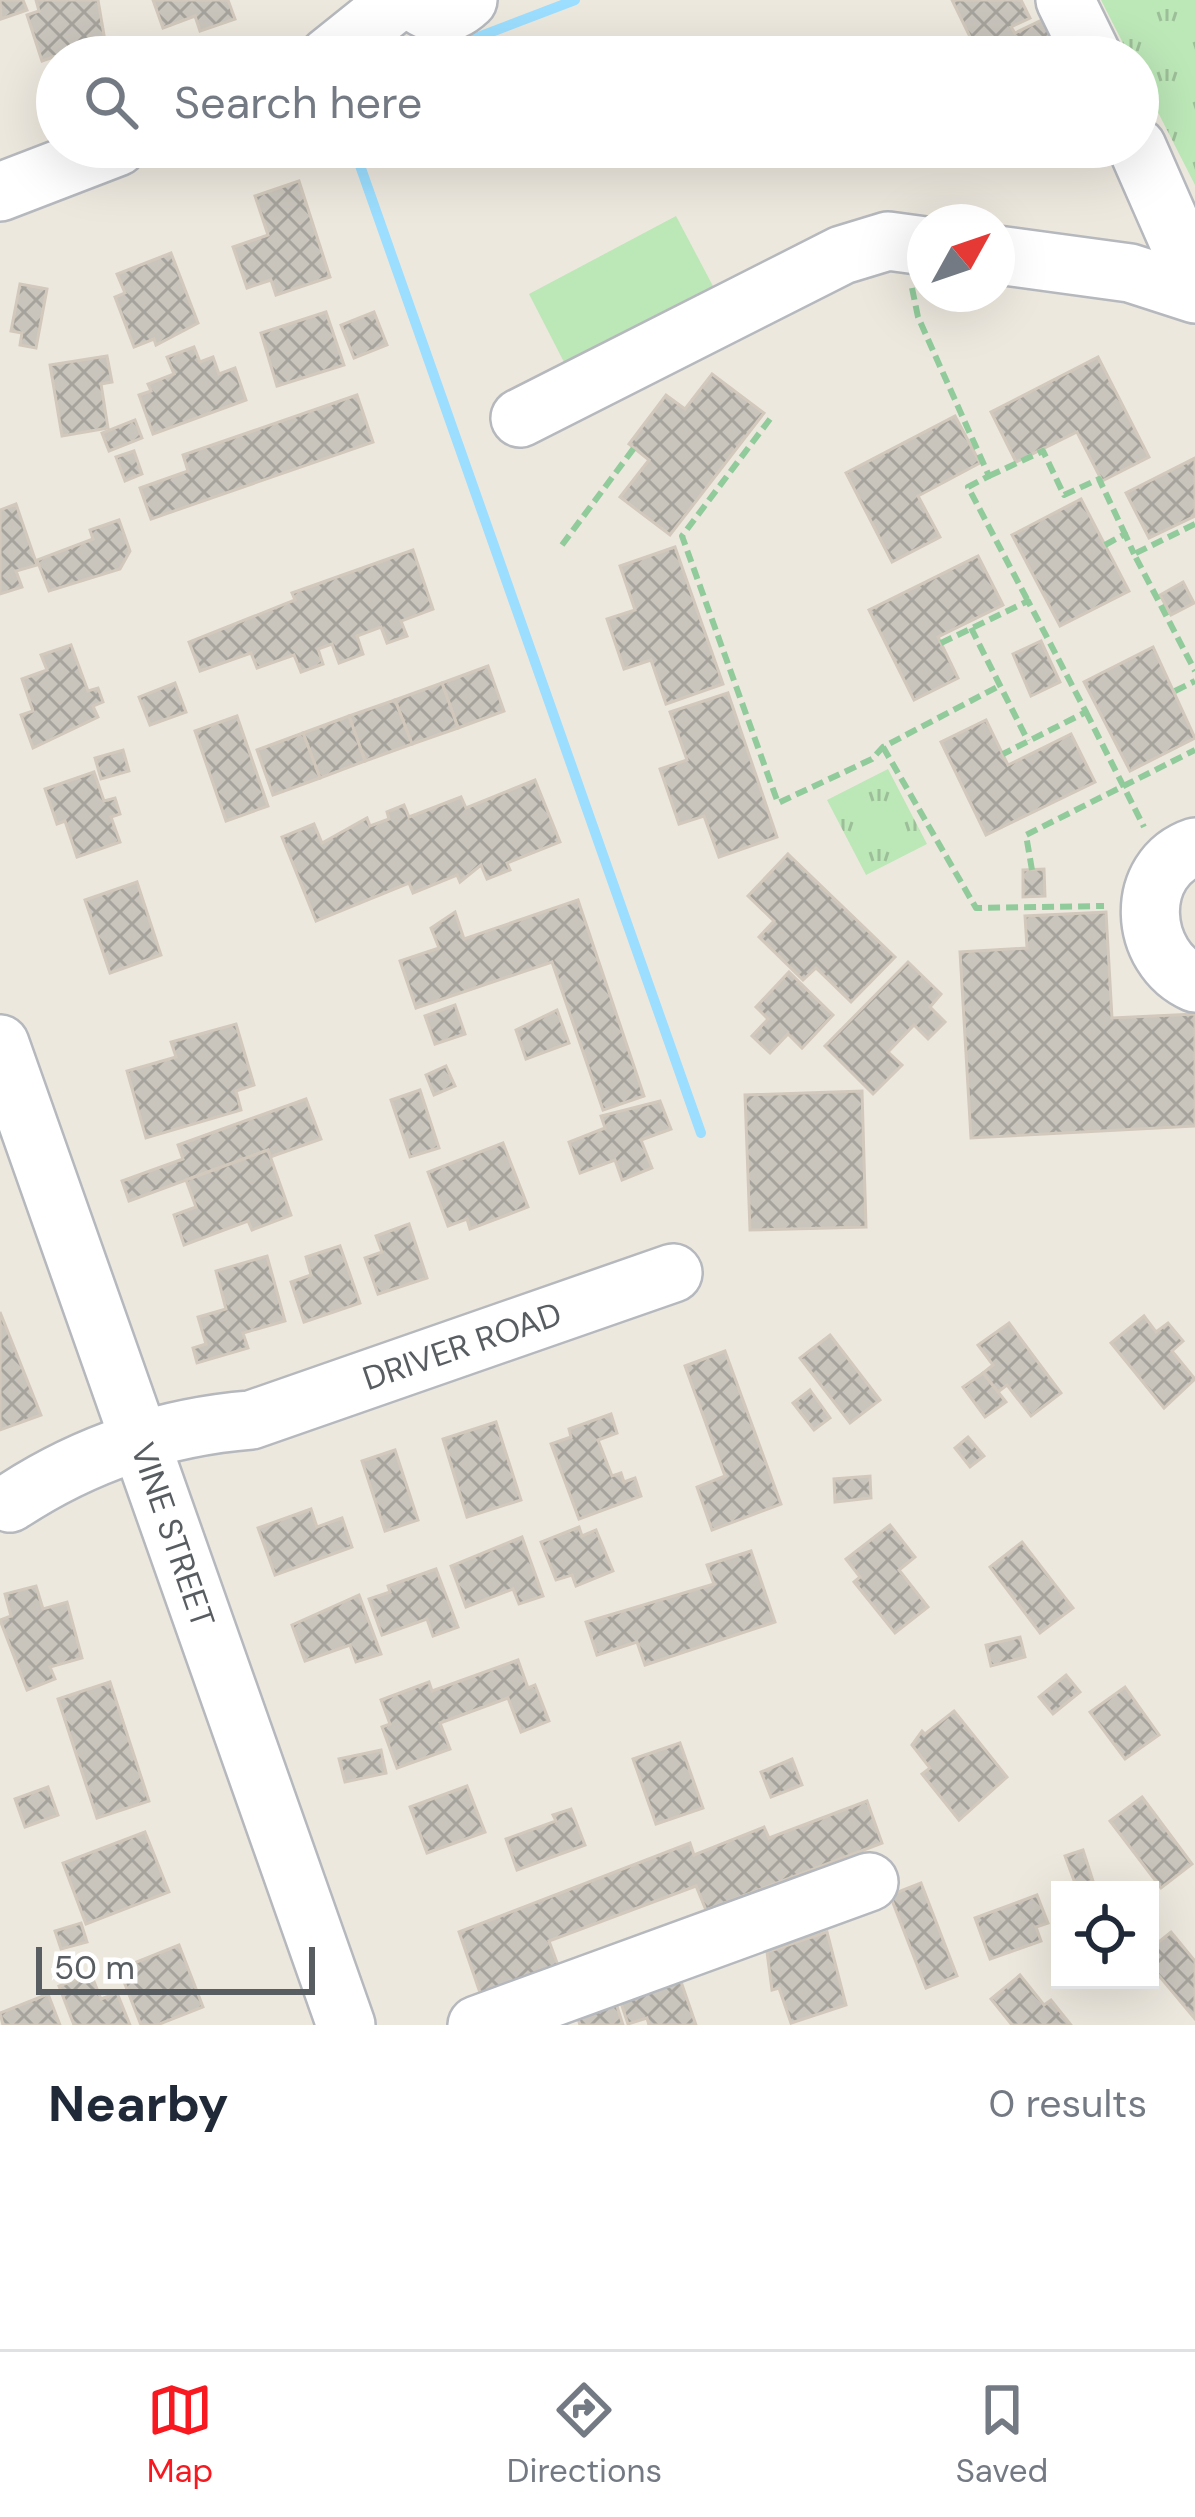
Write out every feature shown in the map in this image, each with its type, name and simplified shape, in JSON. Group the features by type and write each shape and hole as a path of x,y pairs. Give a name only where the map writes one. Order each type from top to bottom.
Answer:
{"street":[{"path":"354,36 399,0"},
{"path":"413,0 435,14 447,13 468,0"},
{"path":"1065,0 1083,36"},
{"path":"0,192 62,168"},
{"path":"1146,168 1195,278"},
{"path":"520,418 842,255 887,241 907,244"},
{"path":"1015,257 1130,273 1195,294"},
{"path":"1169,872 1162,955 1195,983"},
{"name":"VINE STREET","path":"0,1044 346,2025"},
{"name":"DRIVER ROAD","path":"5,1505 64,1497 145,1457 197,1424 251,1420 673,1273"},
{"path":"477,2025 869,1882"}],"path":[{"path":"918,312 989,476"},
{"path":"770,419 682,536 778,803 872,759 883,747 1001,685"},
{"path":"562,544 634,448"},
{"path":"883,747 976,908 1169,872 968,487 1043,451 1064,495 1099,479 1195,671"},
{"path":"1134,554 1195,524"},
{"path":"1105,545 1125,534"},
{"path":"941,644 1028,601"},
{"path":"971,628 1028,741"},
{"path":"1175,691 1195,681"},
{"path":"1003,754 1086,712"},
{"path":"1032,870 1026,835 1195,749"}],"green space":[{"path":"1101,0 1195,0 1195,185 1159,114 1159,36 1119,36"},
{"path":"676,216 714,288 566,366 529,294"},
{"path":"888,769 927,844 866,875 827,800"}],"building":[{"path":"0,0 23,0 27,10 1,19"},
{"path":"36,0 98,0 104,36 36,36 36,43 27,15 39,11"},
{"path":"153,0 228,0 235,19 200,31 195,16 163,28"},
{"path":"952,0 1021,0 1030,18 1011,27 1015,33 1050,16 1058,36 970,36"},
{"path":"299,181 330,277 276,295 271,280 247,288 233,247 268,235 255,196"},
{"path":"171,253 198,323 156,345 154,339 134,347 115,297 125,293 117,274"},
{"path":"20,284 47,289 36,348 20,345 22,333 11,331"},
{"path":"326,312 344,365 277,386 261,333"},
{"path":"374,312 387,345 354,358 341,325"},
{"path":"194,347 200,362 213,357 219,374 235,368 246,400 153,434 139,395 151,391 148,384 174,374 167,357"},
{"path":"107,356 112,382 101,384 108,428 62,436 50,365"},
{"path":"1098,357 1149,457 1102,481 1077,432 1016,462 991,412"},
{"path":"712,374 764,413 670,535 620,497 649,460 629,444 666,395 685,409"},
{"path":"357,395 373,442 151,519 140,488 188,471 183,455"},
{"path":"955,416 980,463 918,496 940,537 892,562 846,473"},
{"path":"135,420 142,438 109,451 102,433"},
{"path":"134,451 142,474 125,481 116,457"},
{"path":"1195,458 1195,516 1149,538 1126,493"},
{"path":"1081,499 1129,591 1060,626 1012,535"},
{"path":"16,504 37,565 16,571 22,587 0,594 0,510"},
{"path":"119,520 130,551 120,569 49,591 37,560 93,539 90,530"},
{"path":"675,547 723,684 666,704 651,660 624,669 607,619 635,610 620,566"},
{"path":"413,550 433,609 401,621 407,636 387,643 381,627 357,636 363,654 339,663 332,644 318,649 323,664 301,672 294,655 257,668 251,653 200,671 189,642 295,600 292,593"},
{"path":"978,556 1003,605 938,637 958,678 914,700 869,610"},
{"path":"1183,582 1194,603 1171,615 1160,595"},
{"path":"1041,641 1060,682 1031,696 1013,654"},
{"path":"71,645 88,691 98,688 103,702 93,706 98,717 33,748 21,715 33,711 22,679 47,670 41,655"},
{"path":"1153,647 1195,738 1130,771 1084,682"},
{"path":"488,666 504,711 458,728 442,683"},
{"path":"175,683 186,712 150,725 139,697"},
{"path":"442,683 458,728 412,744 395,700"},
{"path":"728,693 777,837 719,857 704,816 679,824 660,769 687,760 670,712"},
{"path":"395,700 412,744 365,761 349,716"},
{"path":"237,716 268,806 226,821 195,731"},
{"path":"349,716 365,761 320,778 303,733"},
{"path":"986,720 1008,765 1071,734 1095,782 986,835 941,742"},
{"path":"303,733 320,778 273,795 257,750"},
{"path":"123,750 129,771 101,779 95,758"},
{"path":"94,772 104,801 115,798 120,814 111,817 120,842 77,857 65,821 57,824 45,789"},
{"path":"535,780 560,842 507,863 510,870 487,879 481,865 460,882 457,875 413,893 409,883 316,921 282,837 314,824 322,843 367,818 370,826 389,819 387,812 404,805 409,817 461,797 466,808"},
{"path":"788,854 895,957 851,1002 816,968 803,980 759,937 774,921 748,896"},
{"path":"1044,869 1045,896 1023,897 1023,870"},
{"path":"137,882 161,955 110,973 85,900"},
{"path":"578,900 644,1096 603,1110 552,962 416,1008 400,961 439,948 431,928 455,912 464,939"},
{"path":"1106,912 1112,1018 1195,1014 1195,1126 971,1138 960,952 1027,948 1025,916"},
{"path":"908,962 941,994 930,1007 945,1022 928,1039 914,1025 888,1052 902,1065 873,1094 825,1046"},
{"path":"789,972 833,1015 802,1048 788,1034 770,1053 752,1036 768,1019 756,1007"},
{"path":"455,1005 465,1034 435,1044 425,1016"},
{"path":"557,1010 569,1043 526,1059 516,1030"},
{"path":"236,1024 254,1085 236,1091 241,1110 146,1138 127,1071 176,1057 171,1042"},
{"path":"446,1066 455,1086 434,1095 426,1075"},
{"path":"420,1090 439,1148 410,1157 391,1100"},
{"path":"862,1091 866,1227 750,1230 745,1095"},
{"path":"306,1099 321,1139 270,1157 268,1150 129,1201 122,1181 183,1159 178,1145"},
{"path":"660,1101 671,1129 641,1140 652,1168 622,1180 615,1160 580,1173 569,1142 605,1128 601,1116"},
{"path":"503,1143 528,1207 470,1229 467,1219 448,1226 428,1172"},
{"path":"268,1150 291,1215 252,1230 248,1221 184,1245 174,1215 196,1207 186,1180"},
{"path":"409,1224 427,1278 378,1294 365,1258 382,1252 376,1236"},
{"path":"340,1246 360,1303 304,1322 291,1282 311,1275 306,1257"},
{"path":"267,1256 285,1321 243,1333 248,1348 197,1363 193,1348 206,1344 198,1317 226,1309 216,1271"},
{"path":"0,1312 41,1415 0,1430"},
{"path":"1144,1316 1156,1332 1168,1323 1183,1341 1172,1351 1195,1379 1164,1408 1111,1343"},
{"path":"1009,1323 1061,1393 1031,1416 1007,1385 998,1392 983,1373 993,1365 978,1345"},
{"path":"830,1335 880,1400 850,1423 800,1358"},
{"path":"725,1351 781,1504 712,1530 697,1487 725,1476 685,1366"},
{"path":"983,1373 1006,1402 985,1417 963,1387"},
{"path":"810,1390 830,1418 814,1430 793,1403"},
{"path":"611,1414 617,1433 598,1440 612,1476 621,1473 624,1482 635,1478 641,1496 579,1519 551,1444 571,1437 569,1429"},
{"path":"496,1422 521,1500 467,1517 443,1439"},
{"path":"968,1437 984,1456 970,1467 955,1448"},
{"path":"395,1450 418,1520 385,1531 362,1461"},
{"path":"870,1476 871,1498 835,1502 834,1479"},
{"path":"311,1509 317,1527 342,1518 352,1547 275,1575 258,1528"},
{"path":"890,1525 915,1557 899,1570 928,1607 895,1633 854,1582 860,1577 846,1559"},
{"path":"579,1527 582,1536 596,1530 613,1571 576,1586 572,1575 556,1580 541,1542"},
{"path":"522,1537 543,1596 519,1604 513,1589 466,1607 451,1566"},
{"path":"1022,1542 1073,1608 1040,1633 990,1567"},
{"path":"751,1551 775,1622 645,1665 637,1642 597,1655 586,1622 714,1584 707,1565"},
{"path":"436,1569 458,1627 433,1636 427,1619 382,1635 369,1599 390,1592 388,1586"},
{"path":"36,1586 43,1609 67,1602 82,1658 50,1667 55,1679 27,1690 0,1620 11,1616 5,1594"},
{"path":"359,1595 381,1654 356,1662 350,1645 305,1661 292,1625"},
{"path":"1020,1637 1025,1657 991,1666 986,1645"},
{"path":"518,1660 528,1688 535,1685 549,1721 521,1732 508,1698 440,1723 450,1749 397,1768 382,1727 390,1724 381,1700 429,1682 432,1691"},
{"path":"1066,1675 1080,1692 1053,1714 1039,1697"},
{"path":"110,1682 149,1801 97,1818 58,1699"},
{"path":"1125,1687 1159,1735 1125,1759 1090,1712"},
{"path":"954,1711 1007,1777 959,1820 922,1774 930,1768 912,1745 922,1731 925,1734"},
{"path":"680,1743 703,1808 656,1824 633,1759"},
{"path":"381,1750 386,1773 345,1782 339,1759"},
{"path":"792,1759 802,1785 771,1797 761,1772"},
{"path":"467,1786 485,1832 427,1853 410,1807"},
{"path":"48,1787 58,1815 25,1827 15,1799"},
{"path":"1142,1797 1192,1864 1161,1888 1110,1821"},
{"path":"867,1801 882,1843 706,1910 696,1886 549,1941 563,1979 485,2007 459,1932 690,1843 694,1855 764,1827 769,1838"},
{"path":"571,1809 585,1845 517,1870 506,1839 556,1821 553,1815"},
{"path":"145,1832 169,1892 86,1924 63,1863"},
{"path":"1083,1850 1093,1881 1074,1881 1065,1856"},
{"path":"921,1883 957,1976 926,1988 890,1895"},
{"path":"1037,1895 1048,1923 1036,1927 1041,1941 990,1959 975,1918"},
{"path":"81,1923 87,1942 61,1949 55,1931"},
{"path":"827,1932 846,2005 791,2023 779,1988 772,1990 767,1952"},
{"path":"1171,1932 1195,1961 1195,2019 1159,1976 1159,1942"},
{"path":"179,1945 203,2007 157,2025 141,2025 119,1969"},
{"path":"678,1973 696,2025 649,2025 647,2018 628,2024 618,1994"},
{"path":"91,1974 101,1999 117,1993 130,2025 74,2025 59,1986"},
{"path":"1020,1975 1044,2005 1051,2000 1071,2025 1012,2025 991,1999"},
{"path":"48,1994 60,2025 3,2025 0,2013"},
{"path":"614,1997 623,2025 580,2025 575,2009"}],"waterway":[{"path":"481,36 575,0"},
{"path":"361,168 701,1133"}]}
